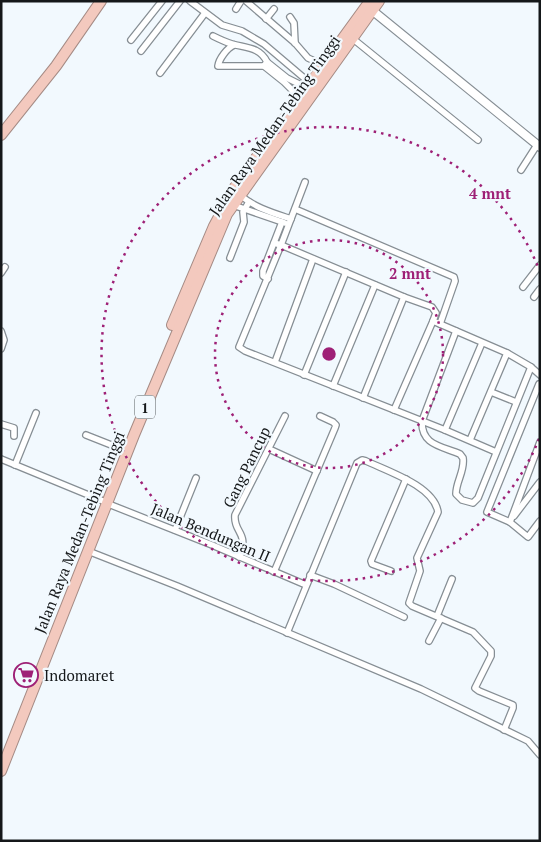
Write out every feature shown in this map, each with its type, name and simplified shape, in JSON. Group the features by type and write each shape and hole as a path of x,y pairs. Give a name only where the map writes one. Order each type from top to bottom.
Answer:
{"highway":[{"path":"1,134 93,1"},
{"path":"1,126 56,66 101,1"},
{"name":"Jalan Raya Medan-Tebing Tinggi","path":"288,121 300,98 323,65 371,6 379,1"},
{"name":"Jalan Raya Medan-Tebing Tinggi","path":"1,757 105,502 222,225 280,132 352,38 371,6"},
{"name":"Jalan Raya Medan-Tebing Tinggi","path":"1,771 88,551 124,450 179,308 217,219 235,187 272,144"}],"main road":[{"path":"371,6 539,146"}],"street":[{"path":"131,40 162,1"},
{"path":"141,51 180,1"},
{"path":"190,1 222,25 242,31 264,44 309,86"},
{"path":"236,9 241,1"},
{"path":"246,1 295,43 308,58 323,65"},
{"path":"266,20 274,9"},
{"path":"160,73 205,13"},
{"path":"290,17 296,32 295,43"},
{"path":"213,36 234,45 247,46 257,50 264,56 265,64"},
{"path":"352,38 478,140"},
{"path":"234,45 229,47 218,66 265,64 286,80 300,98"},
{"path":"286,80 309,86"},
{"path":"521,170 539,146"},
{"path":"305,182 292,219 239,347 496,452"},
{"path":"240,195 269,212 292,219"},
{"path":"230,258 244,222 243,214 249,202"},
{"path":"233,205 289,225"},
{"path":"295,209 454,277 455,281 440,324"},
{"path":"268,279 264,276 264,272 282,222"},
{"path":"274,243 432,307 436,313 394,410"},
{"path":"275,362 313,258"},
{"path":"523,287 540,265"},
{"path":"1,273 5,267"},
{"path":"304,375 346,272"},
{"path":"334,386 376,285"},
{"path":"534,297 540,289"},
{"path":"363,398 404,297"},
{"path":"432,322 507,353 540,375"},
{"path":"1,331 4,340 1,349"},
{"path":"456,331 422,421 422,430 426,438 460,454 463,458 462,472 456,494 468,503 476,502 478,498 516,402 532,368"},
{"path":"445,430 482,343"},
{"path":"470,440 507,353"},
{"path":"540,385 487,512 510,523 528,537 540,521"},
{"path":"491,392 516,402"},
{"path":"15,465 36,413"},
{"name":"Gang Pancup","path":"239,557 244,543 235,521 235,515 285,416"},
{"path":"274,572 336,425 334,422 320,416"},
{"path":"1,424 14,428 14,436"},
{"path":"86,435 124,450"},
{"path":"269,449 317,471"},
{"path":"510,523 538,449"},
{"name":"Jalan Bendungan II","path":"1,459 306,585"},
{"path":"287,633 357,463 362,460 366,461 406,479 422,489 438,509 417,558 420,571 409,600 412,606 473,632 491,651 491,656 475,688 513,705 504,730"},
{"path":"175,530 196,478"},
{"path":"391,571 372,564 371,561 406,479"},
{"path":"510,523 540,482"},
{"path":"88,551 177,586 422,689 528,741 540,755"},
{"path":"310,575 334,584 404,617"},
{"path":"429,641 452,579"}],"place":[{"name":"Indomaret","path":"26,675"}]}
